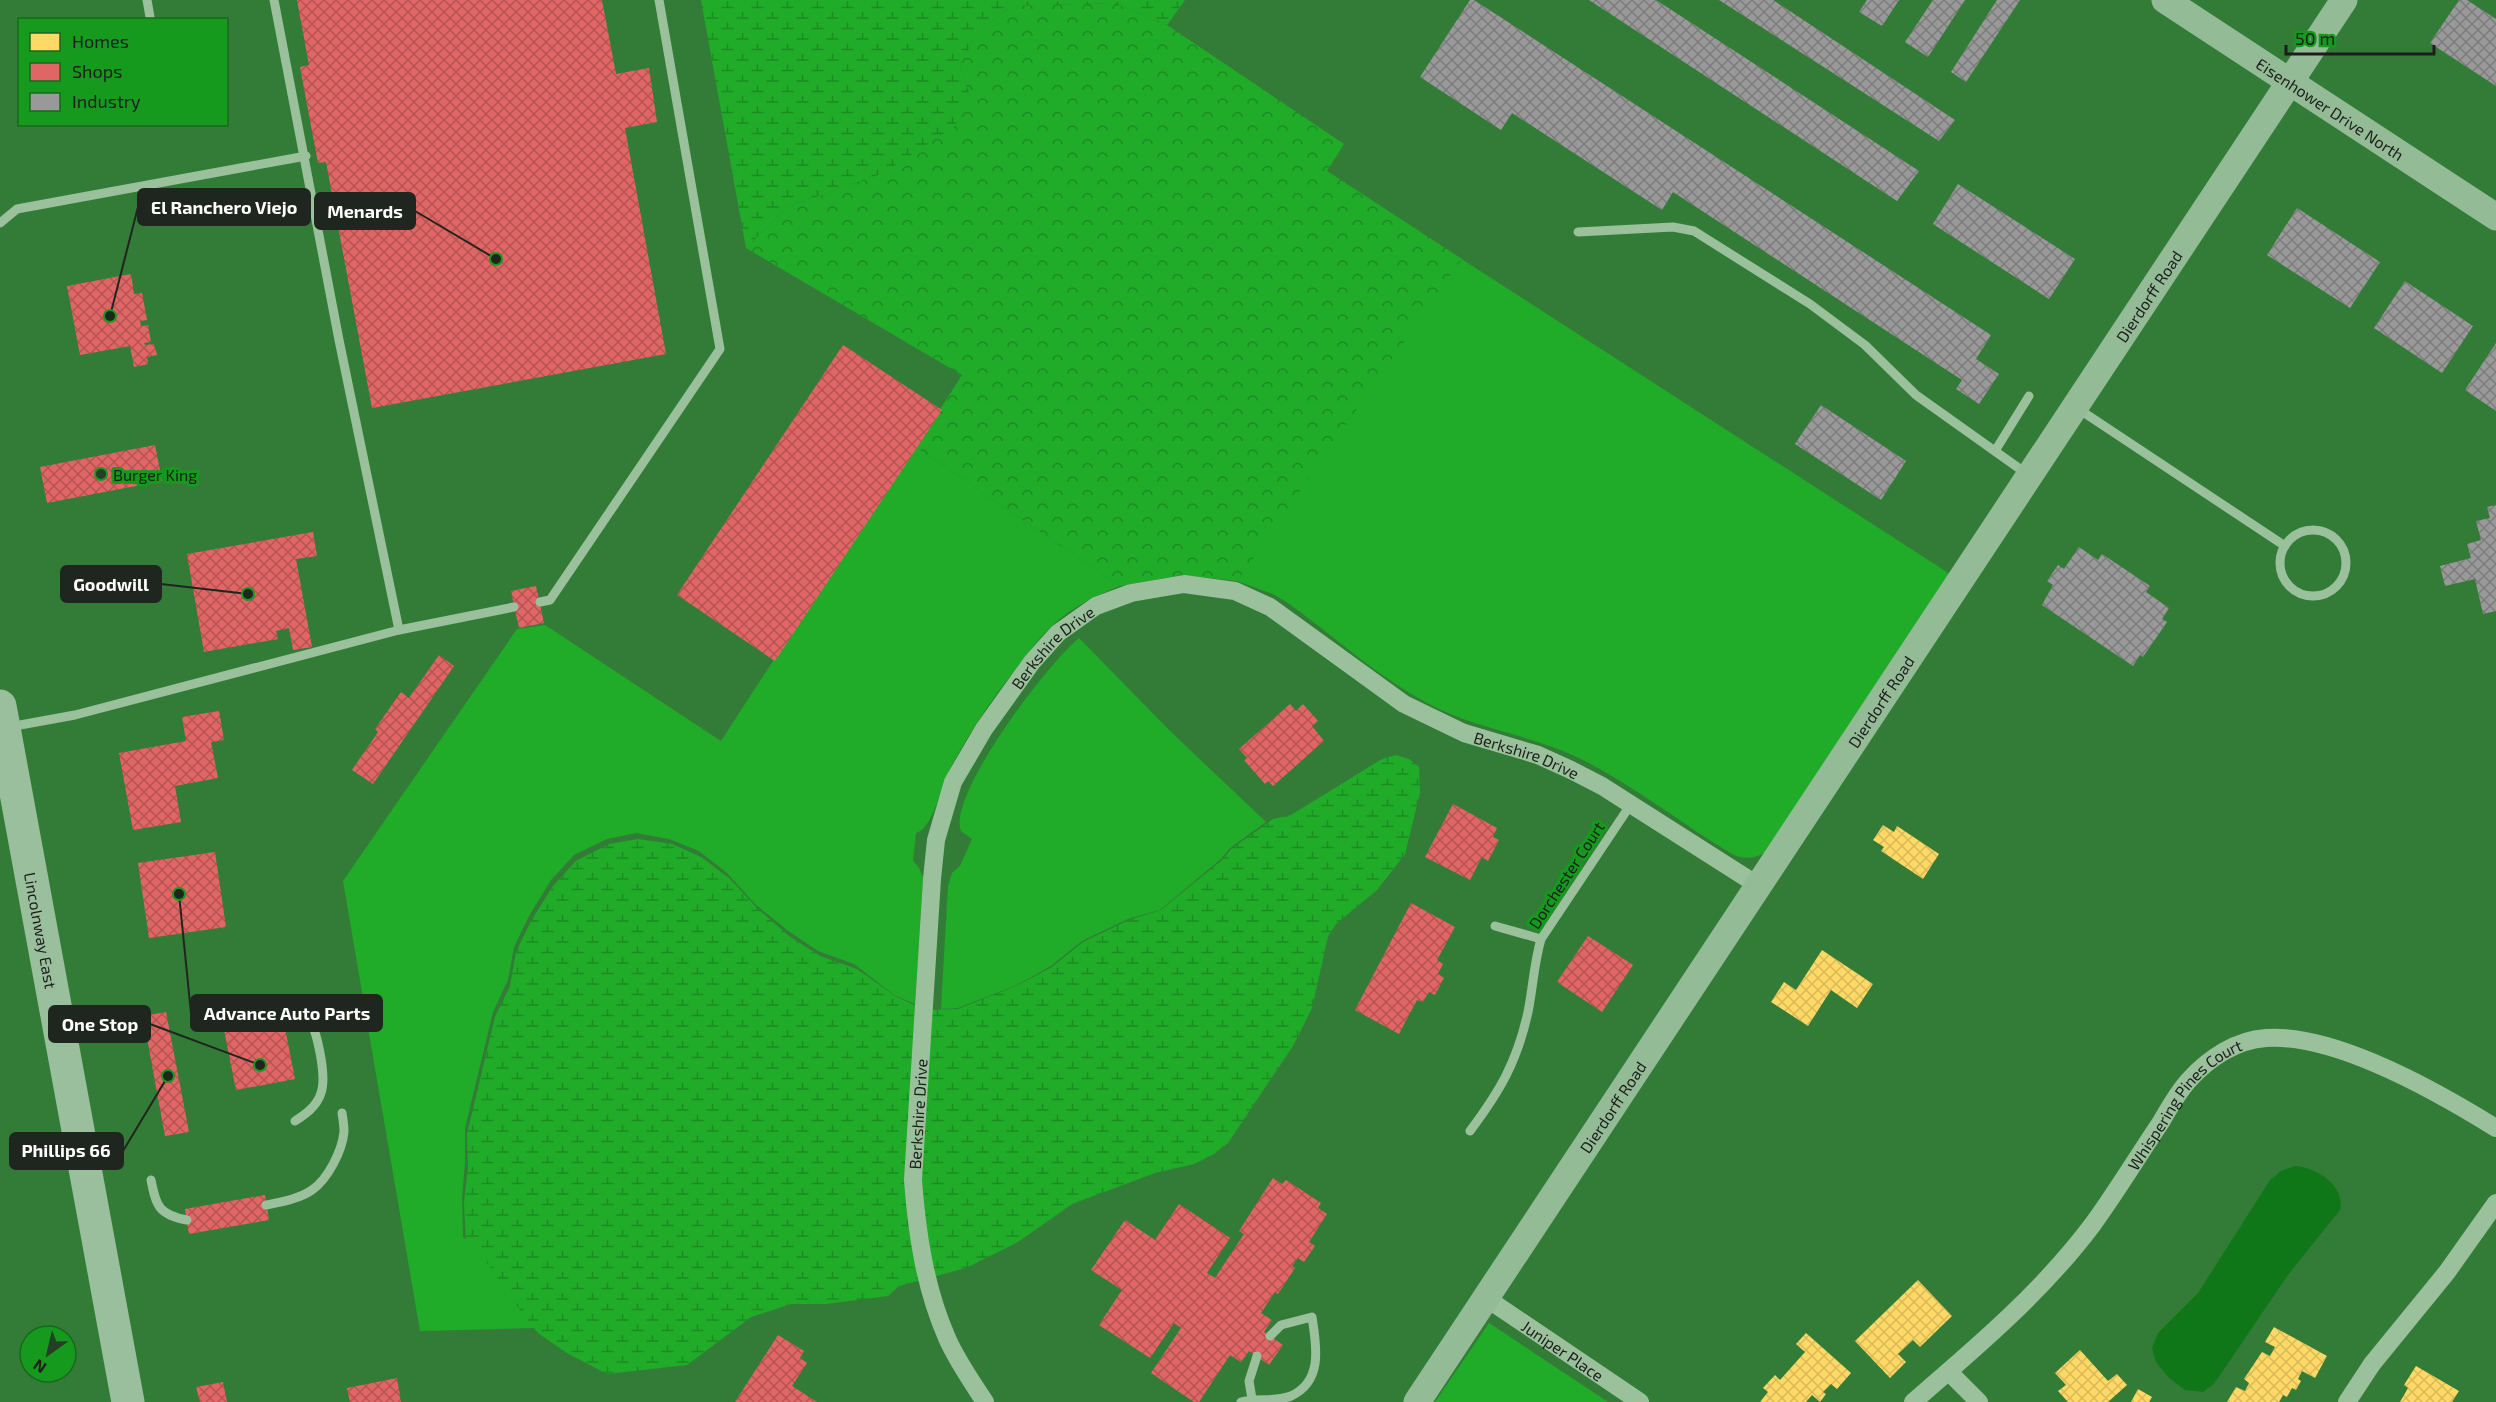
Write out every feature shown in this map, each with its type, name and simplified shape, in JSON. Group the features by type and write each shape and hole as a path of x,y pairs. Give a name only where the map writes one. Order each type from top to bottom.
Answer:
{"highway":[{"name":"Lincolnway East","path":"2,717 128,1402"}],"street":[{"name":"Eisenhower Drive North","path":"2165,0 2496,217"},
{"name":"Dierdorff Road","path":"1417,1402 2077,408 2344,0"},
{"name":"Berkshire Drive","path":"985,1402 947,1339 925,1270 916,1220 913,1180 936,840 953,782 984,729 1032,662 1058,633 1096,606 1131,593 1184,584 1235,591 1270,608 1301,628 1365,678 1404,704 1464,733 1538,755 1602,786 1759,886"},
{"name":"Whispering Pines Court","path":"1913,1402 1949,1372 2028,1298 2064,1259 2102,1211 2186,1083 2212,1059 2229,1049 2265,1038 2286,1038 2339,1051 2436,1093 2496,1128"},
{"path":"2348,1402 2372,1364 2447,1272 2496,1203"},
{"name":"Juniper Place","path":"1486,1298 1640,1402"},
{"path":"1949,1372 1979,1402"}],"lane":[{"path":"147,0 150,18"},
{"path":"274,0 306,156 339,340 399,630"},
{"path":"540,602 550,600 720,349 658,0"},
{"path":"0,223 16,209 306,156"},
{"path":"1578,232 1673,227 1694,231 1810,304 1865,345 1916,395 2031,477"},
{"path":"1995,451 2029,396"},
{"path":"2077,408 2285,546"},
{"path":"2303,532 2325,533 2335,539 2346,558 2346,570 2341,580 2326,594 2316,596 2296,591 2283,576 2280,566 2285,546 2293,537 2303,532"},
{"path":"2,717 75,715 399,630 514,607"},
{"name":"Dorchester Court","path":"1470,1131 1513,1065 1528,1013 1534,962 1541,939 1631,804"},
{"path":"1495,926 1541,939"},
{"path":"206,1006 239,1020 255,1021 291,1011 307,1014 313,1023 323,1082 317,1102 295,1121"},
{"path":"266,1205 294,1198 312,1190 322,1181 339,1148 344,1132 342,1113"},
{"path":"151,1180 158,1204 163,1212 171,1217 187,1220"},
{"path":"1241,1402 1291,1396 1304,1386 1313,1373 1317,1344 1312,1317 1281,1325 1270,1336"},
{"path":"1252,1399 1249,1381 1257,1356"}],"green space":[{"path":"701,0 1185,0 1167,25 1114,3 1011,6 977,34 960,64 970,97 954,127 883,173 787,207 746,248"},
{"path":"1114,3 1167,25 1344,144 1327,171 1462,259 1237,581 1182,575 1120,586 916,447 962,375 746,248 787,207 883,173 970,97 960,64 977,34 1011,6"},
{"path":"1460,258 1953,576 1768,851 1756,857 1738,857 1622,782 1583,760 1545,744 1467,720 1429,704 1392,682 1288,603 1273,594 1237,581"},
{"path":"916,447 1120,586 1076,607 1053,625 1037,642 975,725 951,767 932,815 922,830 916,833 913,861 923,878 915,1004 894,995 854,964 818,951 787,930 755,904 727,873 699,851 669,839 636,833 607,839 574,855 551,880 529,916 514,947 508,980 493,1012 465,1128 463,1237 481,1252 536,1328 420,1331 343,881 517,629 545,625 721,741"},
{"path":"1079,638 1170,731 1266,822 1230,848 1221,859 1160,910 1128,919 1082,941 1051,966 1017,985 958,1008 941,1009 948,886 952,873 960,866 972,839 961,831 961,813 969,789 1003,730 1046,673"},
{"path":"1396,755 1409,759 1419,767 1420,793 1405,854 1377,890 1337,923 1328,936 1312,1008 1293,1046 1228,1143 1214,1154 1194,1164 1155,1173 1072,1204 1018,1242 966,1268 899,1286 888,1296 826,1304 791,1304 751,1317 687,1365 607,1374 567,1353 538,1333 483,1257 466,1242 464,1203 468,1167 467,1134 495,1017 510,986 516,952 531,921 553,886 576,861 609,844 638,839 672,844 701,857 729,878 758,909 789,936 820,956 857,969 895,996 925,1010 958,1009 1018,985 1052,967 1083,942 1129,920 1161,910 1222,860 1231,849 1273,819 1291,815 1382,759"},
{"path":"1489,1323 1608,1402 1435,1402"}],"shaded area":[{"path":"2295,1166 2312,1170 2328,1179 2338,1193 2341,1201 2340,1210 2288,1275 2214,1384 2203,1392 2185,1390 2169,1378 2156,1362 2152,1348 2158,1333 2198,1293 2270,1180 2281,1171"}],"building: Homes":[{"path":"1883,825 1894,832 1897,826 1939,854 1923,879 1881,851 1884,847 1873,840"},
{"path":"1822,950 1873,984 1857,1008 1831,990 1808,1026 1771,1002 1784,982 1796,990"},
{"path":"1918,1280 1952,1316 1920,1347 1913,1340 1898,1354 1906,1362 1890,1378 1855,1341"},
{"path":"2274,1327 2327,1356 2315,1378 2302,1371 2298,1379 2301,1381 2296,1390 2292,1388 2287,1397 2283,1395 2279,1402 2227,1402 2236,1387 2245,1391 2249,1383 2244,1379 2262,1352 2270,1356 2275,1347 2265,1342"},
{"path":"1806,1333 1851,1373 1837,1389 1831,1384 1823,1392 1826,1394 1820,1402 1812,1395 1806,1402 1760,1402 1768,1392 1763,1388 1775,1375 1780,1380 1805,1352 1796,1344"},
{"path":"2080,1350 2108,1381 2117,1374 2127,1385 2108,1402 2068,1402 2058,1391 2066,1385 2055,1373"},
{"path":"2416,1366 2459,1391 2452,1402 2400,1402 2408,1388 2404,1385"},
{"path":"2138,1389 2152,1397 2149,1402 2131,1402"}],"building: Shops":[{"path":"297,0 602,0 616,74 649,68 657,122 625,128 666,354 372,408 326,162 318,163 300,67 309,65"},
{"path":"131,274 134,294 142,293 147,320 140,321 141,326 148,325 151,342 144,343 145,345 154,344 157,355 147,357 148,364 134,367 130,346 80,355 67,286"},
{"path":"843,345 942,410 775,661 677,595"},
{"name":"Burger King","path":"155,445 162,481 47,503 40,467"},
{"path":"313,532 317,556 296,559 312,647 293,650 289,628 276,631 278,639 204,652 187,554"},
{"path":"536,586 544,623 519,628 511,591"},
{"path":"439,655 454,666 373,784 352,770 378,732 375,729 401,692 409,698"},
{"path":"1290,704 1296,711 1303,704 1318,721 1312,726 1324,741 1273,786 1268,781 1265,784 1244,760 1247,758 1239,749"},
{"path":"219,711 224,740 211,742 218,778 175,786 181,822 133,830 119,753 186,741 182,717"},
{"path":"1453,804 1497,828 1493,837 1499,840 1488,861 1482,857 1470,880 1425,857"},
{"path":"215,852 226,927 149,938 138,863"},
{"path":"1411,903 1455,927 1437,960 1443,964 1438,974 1444,978 1435,995 1429,992 1423,1002 1417,1000 1399,1034 1355,1010"},
{"path":"1588,936 1633,965 1602,1012 1557,982"},
{"path":"166,1012 189,1132 165,1136 143,1016"},
{"path":"283,1018 295,1079 236,1090 224,1030"},
{"path":"1273,1178 1282,1184 1286,1180 1321,1203 1318,1208 1327,1214 1309,1242 1315,1246 1304,1262 1298,1258 1292,1266 1295,1268 1278,1294 1275,1292 1261,1313 1272,1320 1264,1332 1283,1345 1269,1365 1249,1351 1241,1362 1230,1355 1199,1402 1194,1402 1151,1373 1181,1328 1174,1323 1150,1358 1099,1325 1122,1290 1091,1270 1125,1220 1155,1240 1179,1204 1230,1238 1207,1273 1215,1278 1244,1234 1239,1231"},
{"path":"265,1195 269,1220 189,1234 185,1209"},
{"path":"778,1335 804,1351 800,1358 807,1363 792,1386 817,1402 735,1402"},
{"path":"397,1378 401,1402 350,1402 347,1388"},
{"path":"223,1382 227,1402 200,1402 196,1387"}],"building: Industry":[{"path":"1470,0 1474,0 1991,335 1976,359 1999,374 1979,404 1956,389 1962,380 1673,192 1662,210 1512,113 1501,130 1420,77"},
{"path":"1589,0 1656,0 1919,171 1897,201"},
{"path":"1719,0 1773,0 1955,120 1939,141"},
{"path":"1867,0 1899,0 1882,26 1859,12"},
{"path":"1933,0 1965,0 1928,57 1905,42"},
{"path":"1997,0 2020,0 1966,82 1951,72"},
{"path":"2459,0 2467,0 2496,19 2496,86 2430,43"},
{"path":"1958,184 2075,259 2049,299 1933,224"},
{"path":"2297,208 2380,262 2350,308 2267,255"},
{"path":"2405,281 2473,326 2442,373 2374,328"},
{"path":"2496,343 2496,411 2465,390"},
{"path":"1821,405 1906,461 1881,500 1795,444"},
{"path":"2496,505 2496,611 2483,614 2475,579 2445,586 2440,566 2471,558 2467,544 2481,540 2476,521 2490,518 2487,507"},
{"path":"2079,547 2098,560 2102,554 2150,586 2146,592 2169,608 2162,619 2167,622 2143,657 2140,655 2133,666 2042,605 2053,585 2047,581 2058,565 2064,569"}],"place":[{"name":"Menards","path":"496,259"},
{"name":"El Ranchero Viejo","path":"110,316"},
{"name":"Burger King","path":"101,474"},
{"name":"Goodwill","path":"248,594"},
{"name":"Advance Auto Parts","path":"179,894"},
{"name":"One Stop","path":"260,1065"},
{"name":"Phillips 66","path":"168,1076"}]}
